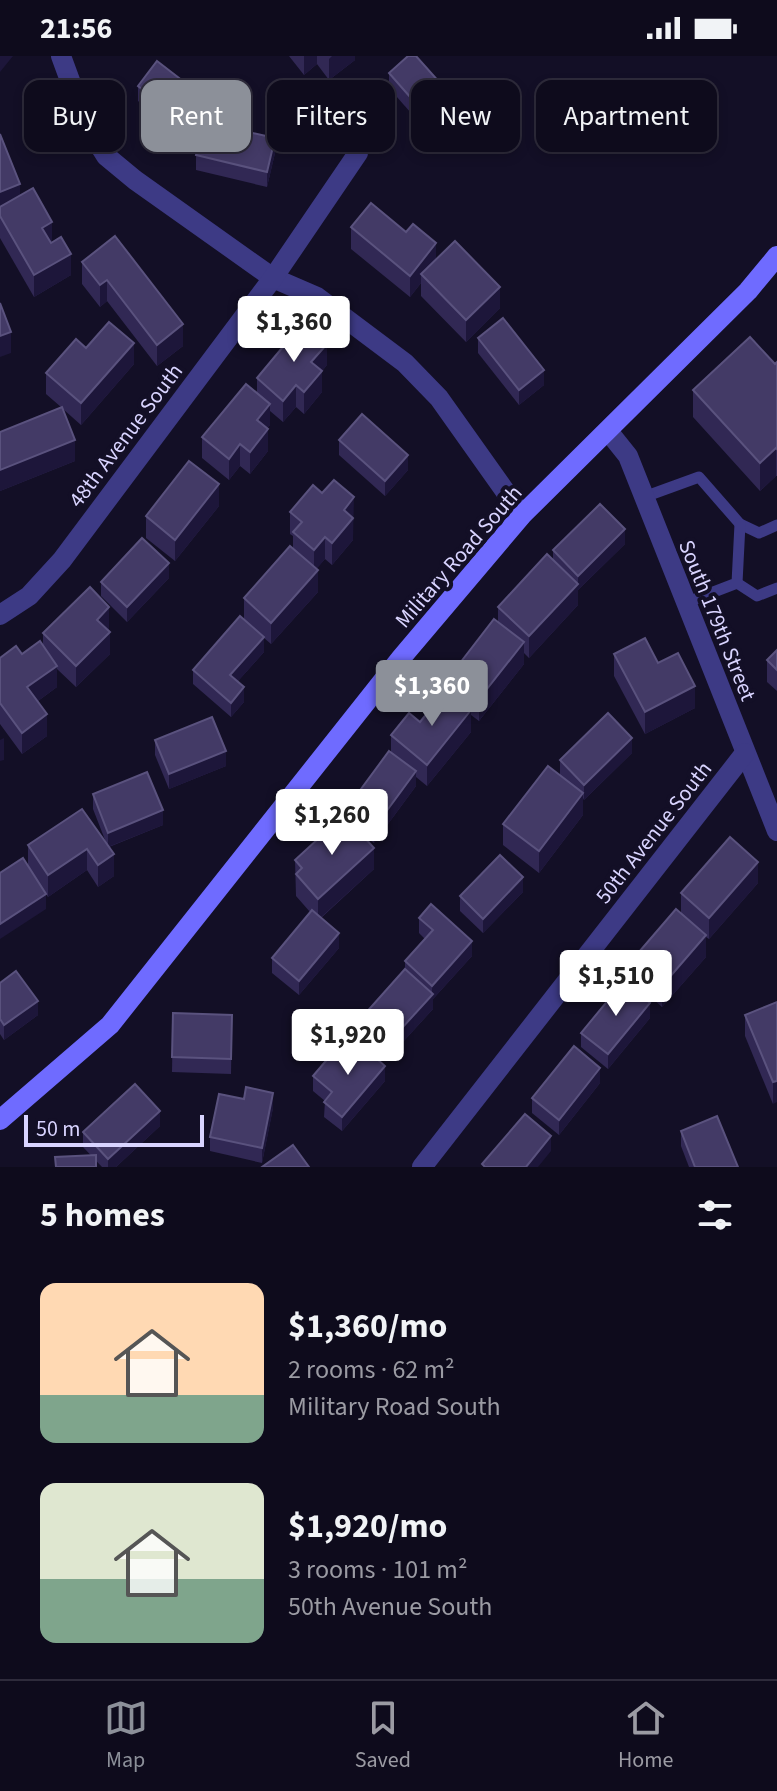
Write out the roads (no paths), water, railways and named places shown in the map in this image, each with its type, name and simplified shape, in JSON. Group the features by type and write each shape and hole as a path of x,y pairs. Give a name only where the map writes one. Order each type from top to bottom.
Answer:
{"main road":[{"name":"Military Road South","path":"0,1120 110,1025 401,658 522,515 748,291 777,256"},
{"name":"Military Road South","path":"748,291 777,271"}],"street":[{"path":"61,56 86,124 106,156 273,278 317,297 405,363 439,398 522,515"},
{"name":"48th Avenue South","path":"0,615 29,596 62,560 273,278 358,153"},
{"name":"South 179th Street","path":"608,431 628,456 777,831"},
{"name":"50th Avenue South","path":"422,1167 745,753"}],"lane":[{"path":"644,497 699,477 740,524 759,533 777,525"},
{"path":"737,583 740,524"},
{"path":"685,603 737,583"},
{"path":"737,583 757,596 777,588"}]}
